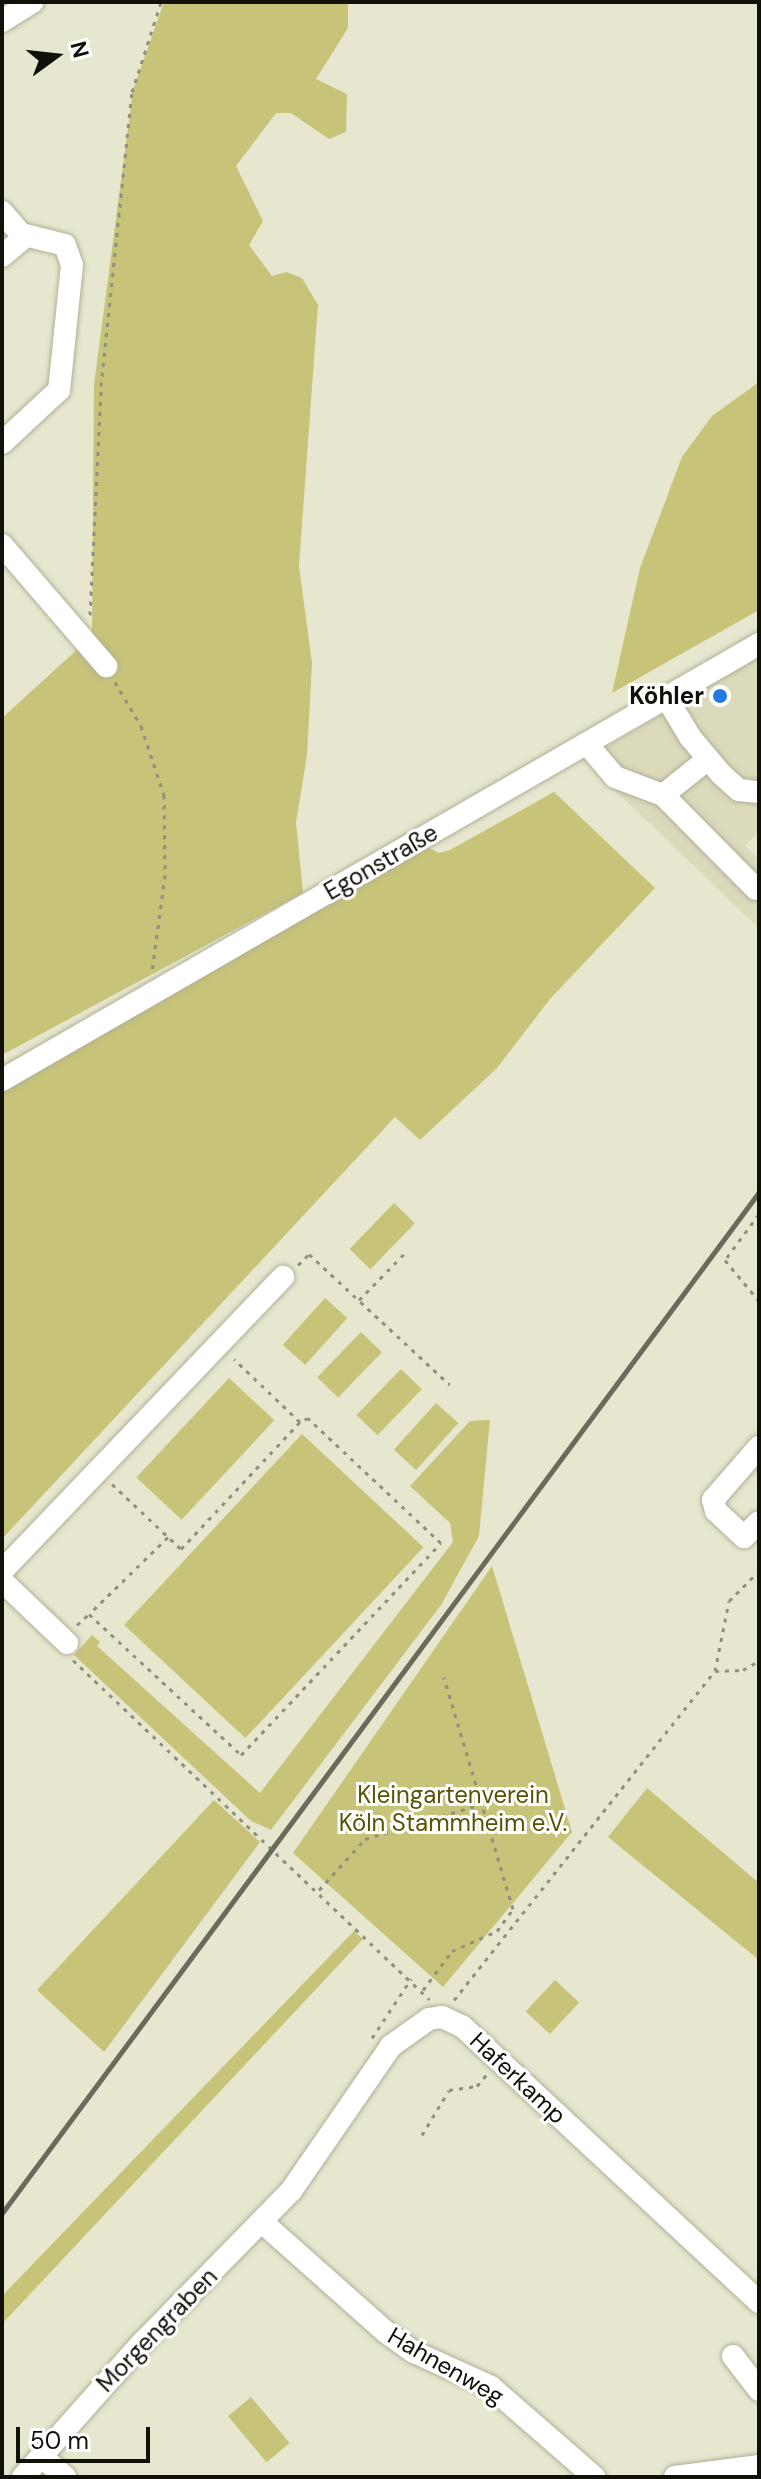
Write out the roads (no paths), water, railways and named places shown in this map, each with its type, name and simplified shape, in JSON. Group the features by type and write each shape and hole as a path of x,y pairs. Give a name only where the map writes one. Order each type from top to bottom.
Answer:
{"street":[{"path":"2,21 32,2"},
{"path":"2,212 26,236 65,245 71,252 61,379 50,403 2,443"},
{"path":"2,256 26,236"},
{"path":"2,545 106,666"},
{"name":"Egonstraße","path":"2,1080 759,644"},
{"path":"666,697 708,759 739,790 759,792"},
{"path":"587,744 615,777 663,795 756,889"},
{"path":"663,795 708,759"},
{"path":"2,1571 283,1277"},
{"path":"759,1447 713,1500 716,1511 744,1537 759,1522"},
{"path":"2,1581 67,1643"},
{"name":"Haferkamp","path":"262,2222 291,2191 388,2050 418,2023 442,2017 463,2027 759,2302"},
{"name":"Morgengraben","path":"23,2477 143,2342 262,2222"},
{"name":"Hahnenweg","path":"262,2222 386,2332 414,2352 491,2387 594,2477"},
{"path":"733,2356 759,2390"},
{"path":"41,2456 65,2477"},
{"path":"675,2477 759,2466"}],"railway":[{"path":"2,2213 759,1192"}],"place":[{"name":"Köhler","path":"720,696"}],"park label":[{"name":"Kleingartenverein Köln Stammheim e.V.","path":"453,1809"}]}
